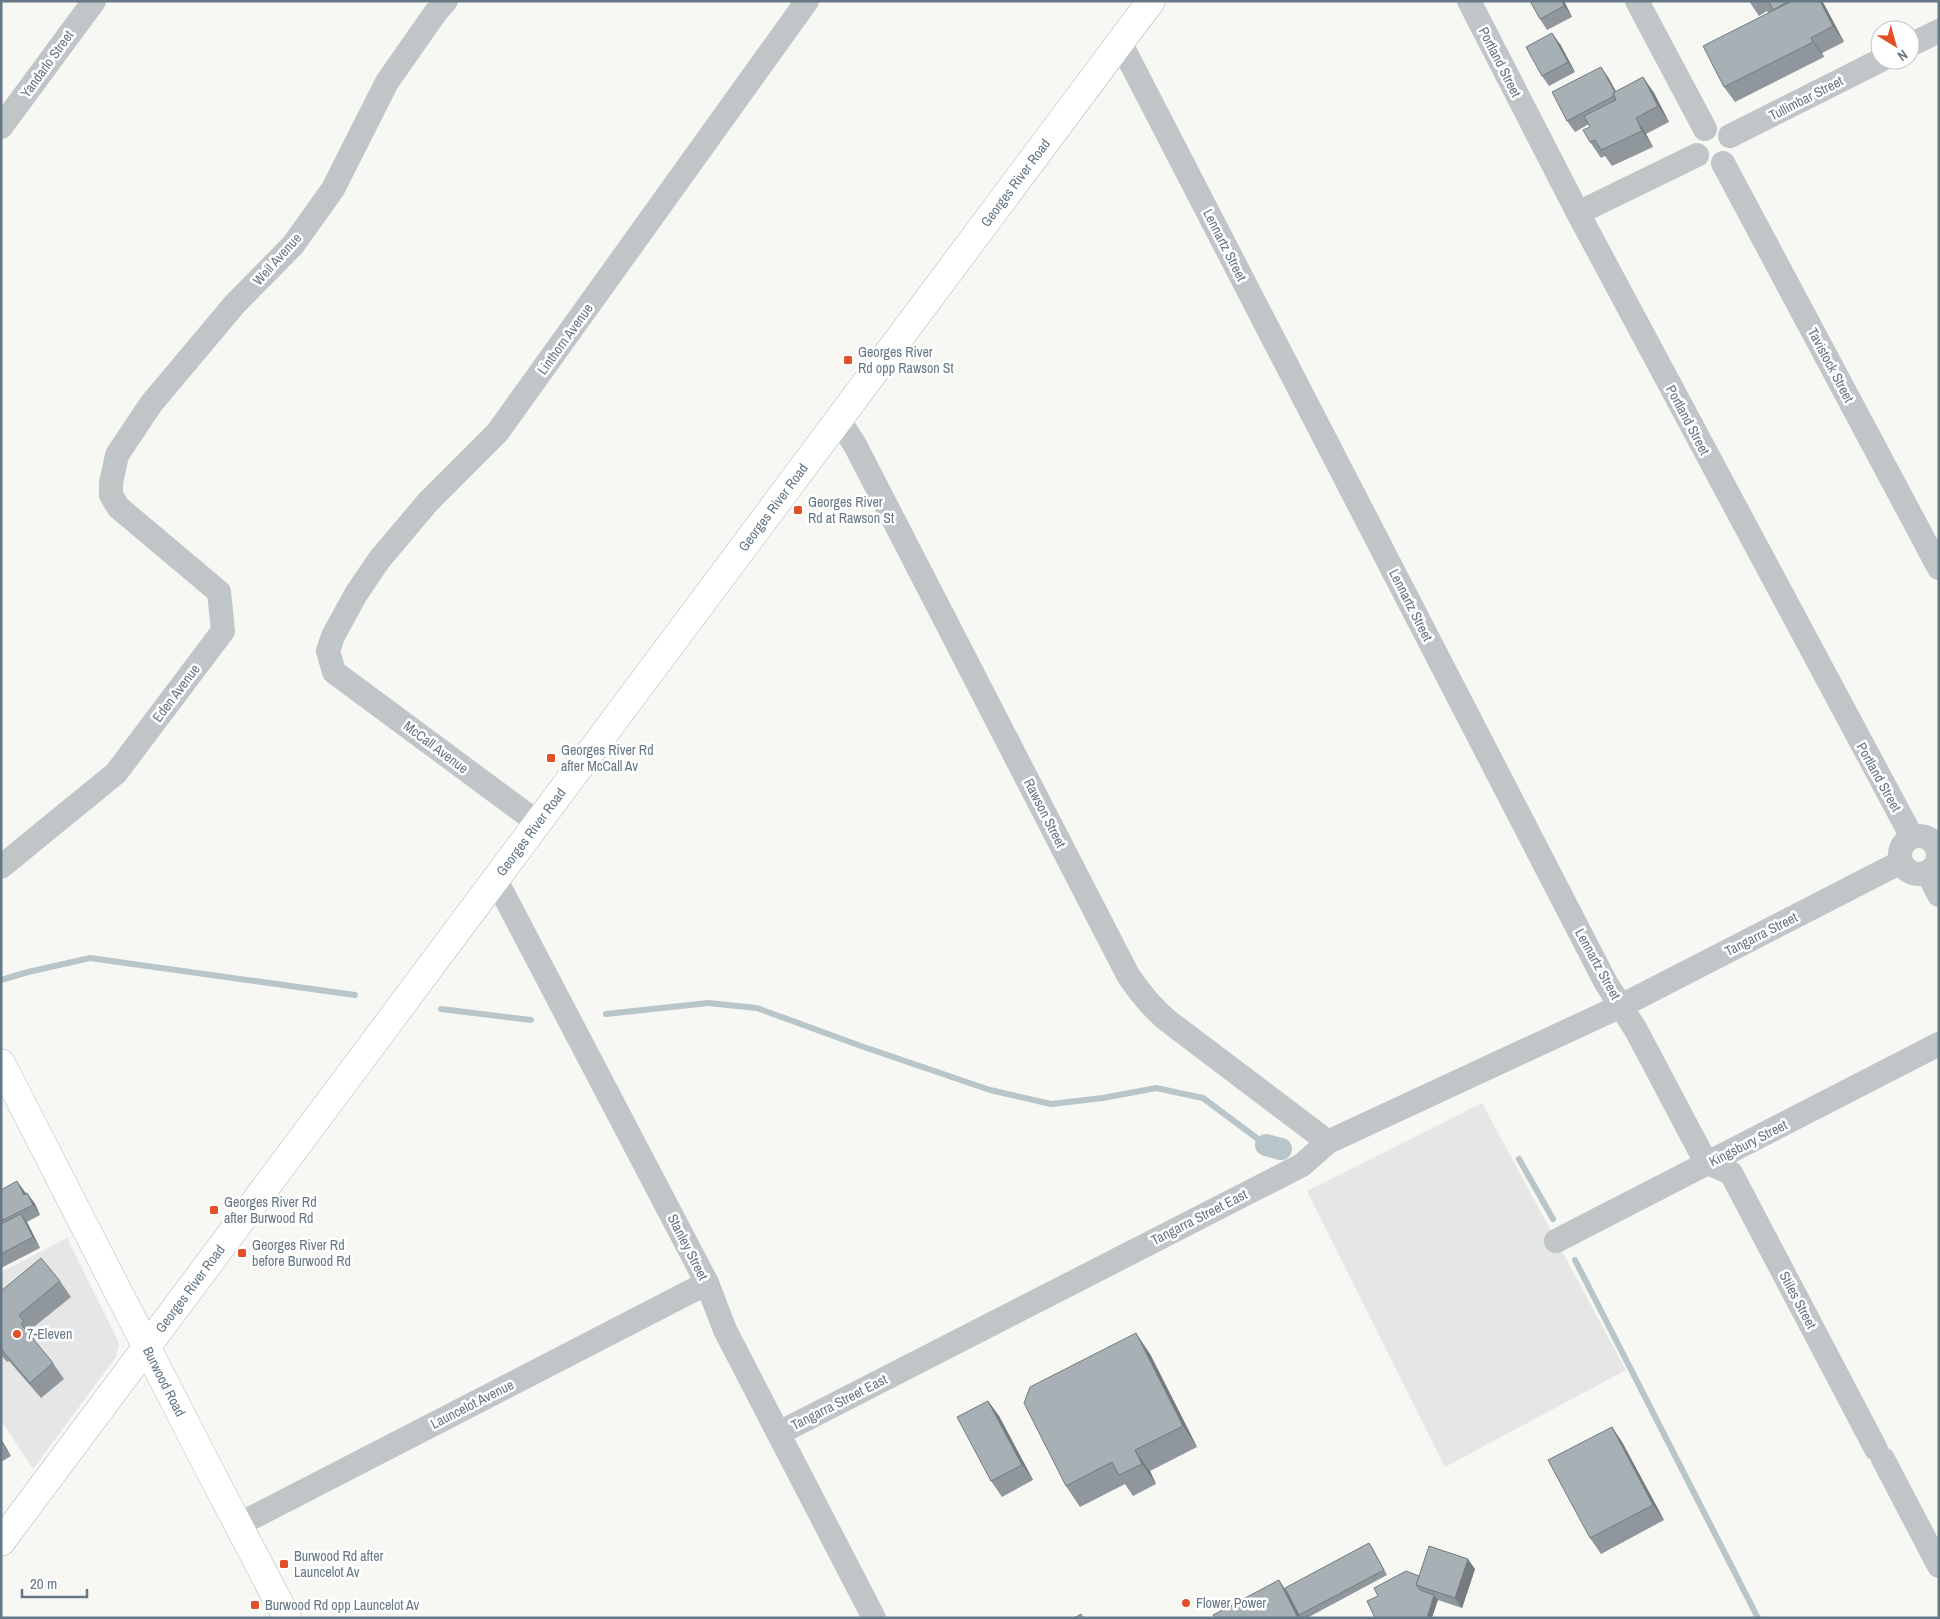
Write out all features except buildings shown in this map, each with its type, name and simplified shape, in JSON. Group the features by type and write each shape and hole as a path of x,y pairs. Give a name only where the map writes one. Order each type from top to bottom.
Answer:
{"main road":[{"name":"Georges River Road","path":"1,1542 1151,1"},
{"name":"Burwood Road","path":"1,1063 287,1618"}],"street":[{"name":"Yandarlo Street","path":"1,127 94,1"},
{"name":"Weil Avenue","path":"118,508 111,495 112,469 117,454 151,404 234,305 293,245 333,189 387,82 436,12 446,1"},
{"name":"Linthorn Avenue","path":"334,672 328,651 333,636 365,580 426,503 497,433 807,1"},
{"name":"Portland Street","path":"1469,1 1578,214 1912,837"},
{"path":"1637,1 1705,129"},
{"path":"1920,40 1939,30"},
{"name":"Lennartz Street","path":"1120,42 1601,974 1636,1030 1708,1164"},
{"name":"Tullimbar Street","path":"1730,136 1870,66"},
{"path":"1716,127 1727,132 1730,136 1733,142 1731,154 1723,163 1717,165 1706,163 1697,155 1695,143 1700,132 1705,129 1716,127"},
{"path":"1578,214 1697,155"},
{"name":"Tavistock Street","path":"1723,163 1939,568"},
{"name":"Rawson Street","path":"839,420 855,445 1128,975 1151,1007 1328,1142"},
{"name":"Eden Avenue","path":"1,867 116,773 223,631 219,592 118,508"},
{"name":"McCall Avenue","path":"334,672 538,823"},
{"path":"1912,837 1925,837 1937,845 1938,856 1932,870 1915,874 1909,871 1901,862 1901,847 1912,837"},
{"name":"Tangarra Street","path":"1621,1006 1901,862"},
{"path":"1927,872 1939,895"},
{"name":"Stanley Street","path":"496,880 707,1283 725,1330 874,1618"},
{"name":"Tangarra Street East","path":"779,1434 1302,1165 1328,1142 1621,1006"},
{"name":"Kingsbury Street","path":"1556,1241 1939,1044"},
{"name":"Stiles Street","path":"1708,1164 1731,1173 1939,1566"},
{"name":"Launcelot Avenue","path":"238,1524 707,1283"}],"shaded area":[{"path":"1482,1103 1626,1370 1445,1467 1307,1191"},
{"path":"67,1238 119,1343 116,1357 33,1469 1,1420 1,1272"}],"waterway":[{"path":"1,980 90,958 355,995"},
{"path":"606,1014 708,1003 757,1008 990,1090 1051,1104 1103,1098 1156,1088 1203,1098 1266,1145"},
{"path":"441,1009 531,1020"},
{"path":"1266,1145 1281,1149"},
{"path":"1519,1159 1553,1219"},
{"path":"1575,1260 1758,1618"}],"place":[{"name":"Georges River Rd opp Rawson St","path":"848,360"},
{"name":"Georges River Rd at Rawson St","path":"798,510"},
{"name":"Georges River Rd after McCall Av","path":"551,758"},
{"name":"Georges River Rd after Burwood Rd","path":"214,1210"},
{"name":"Georges River Rd before Burwood Rd","path":"242,1253"},
{"name":"7-Eleven","path":"17,1334"},
{"name":"Burwood Rd after Launcelot Av","path":"284,1564"},
{"name":"Flower Power","path":"1186,1603"},
{"name":"Burwood Rd opp Launcelot Av","path":"255,1605"}]}
